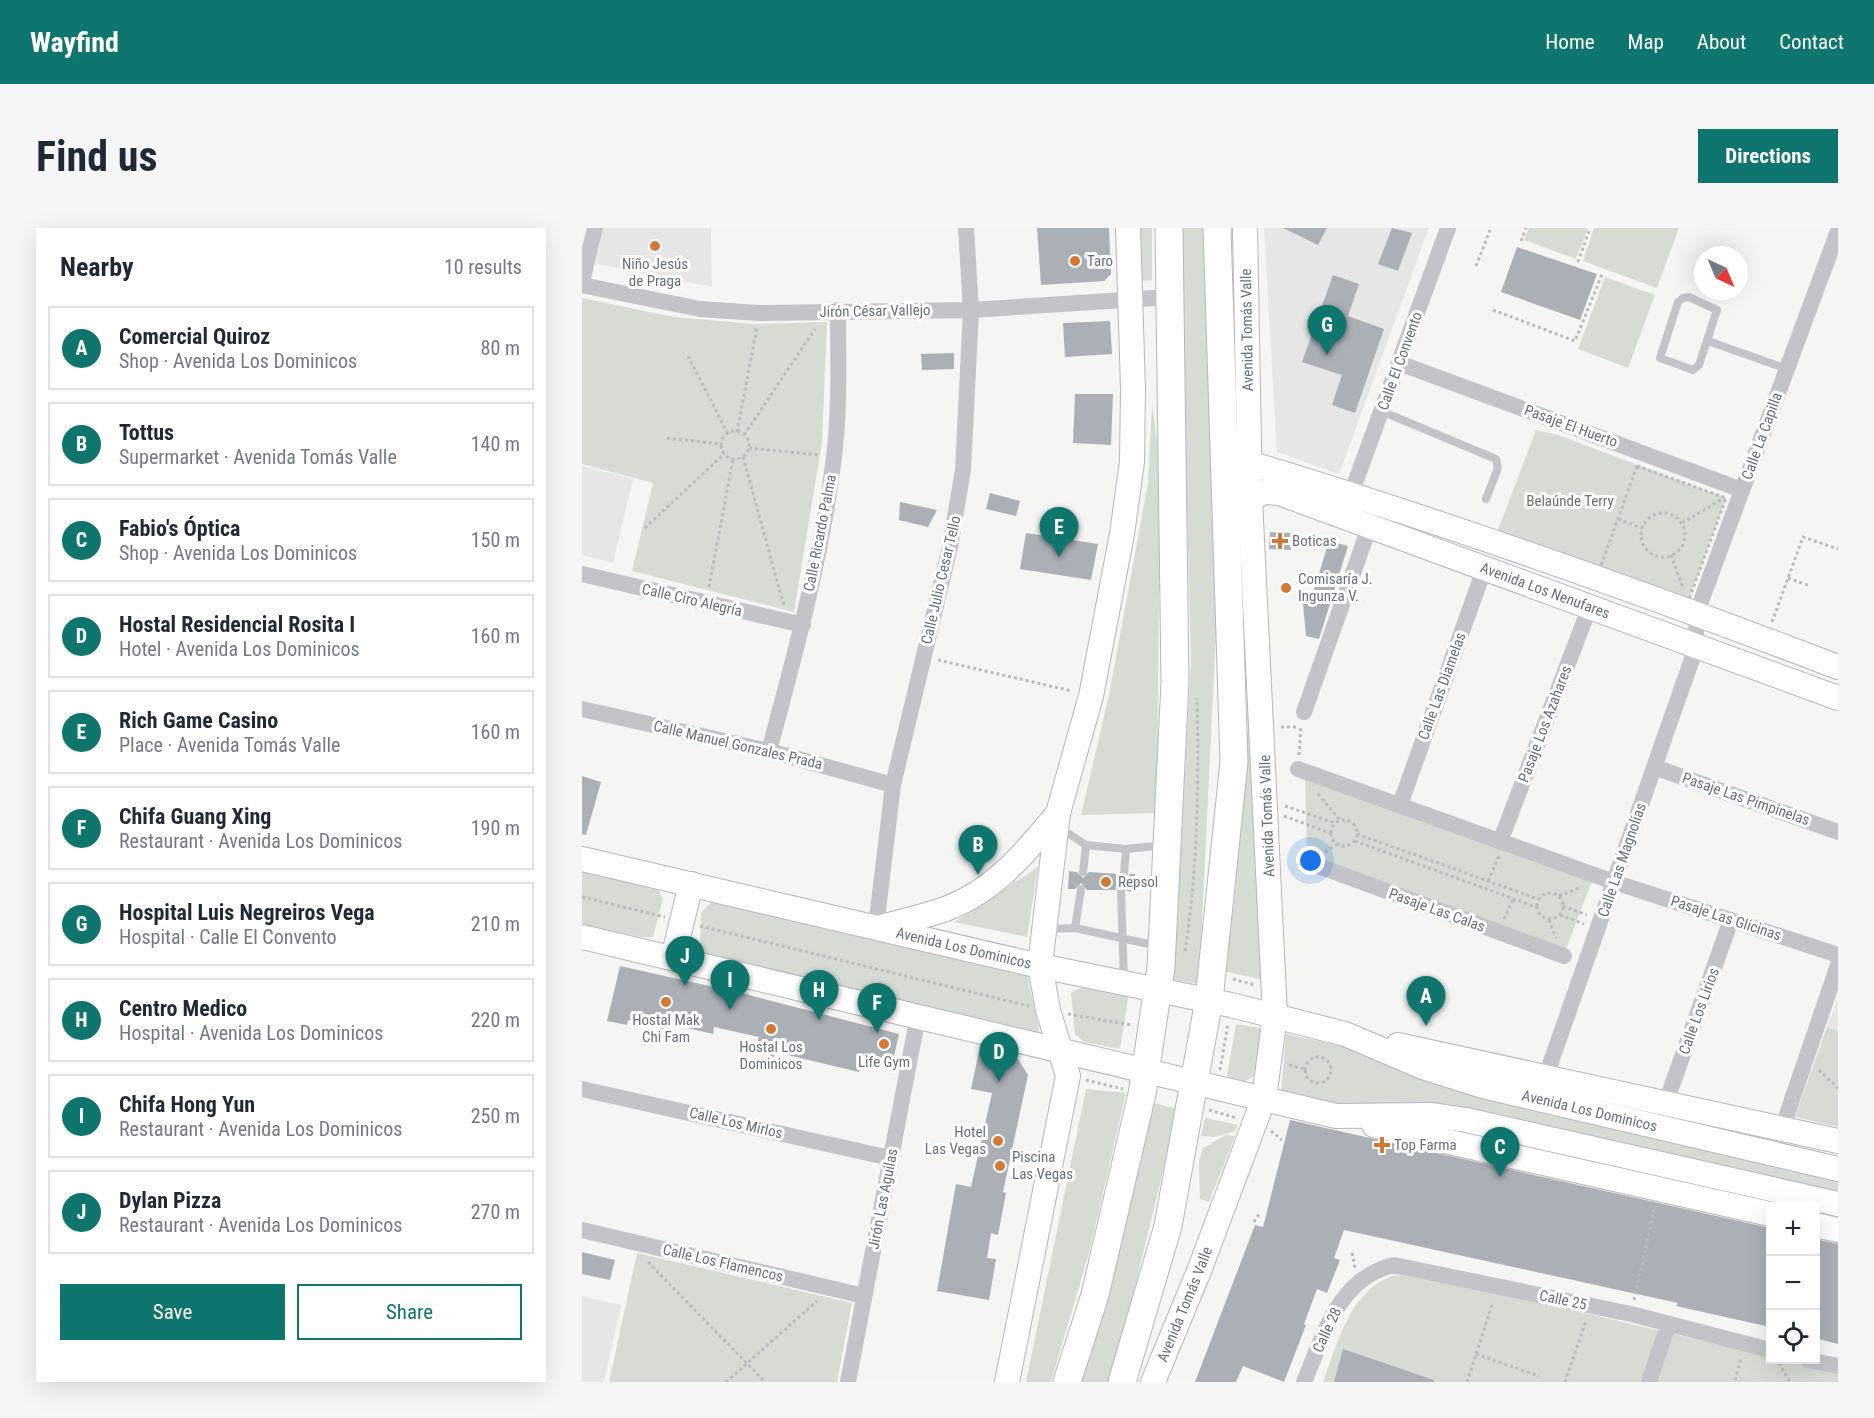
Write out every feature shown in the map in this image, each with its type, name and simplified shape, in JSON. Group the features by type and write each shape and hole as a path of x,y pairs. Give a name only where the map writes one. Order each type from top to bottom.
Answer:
{"main road":[{"path":"1007,1382 1068,1076 1048,1010 1040,965 1057,820 1091,696 1122,534 1132,462 1133,389 1128,228"},
{"path":"1067,1382 1095,1295 1147,1071 1162,947 1175,682 1168,228"},
{"name":"Avenida Tomás Valle","path":"1122,1382 1168,1226 1206,1080 1209,1000 1234,762 1217,228"},
{"name":"Avenida Tomás Valle","path":"1153,1382 1198,1271 1263,1098 1275,1016 1250,499 1245,228"},
{"name":"Avenida Los Nenufares","path":"1249,463 1351,494 1692,608 1838,667"},
{"name":"Avenida Los Nenufares","path":"1250,499 1265,492 1279,493 1838,698"},
{"path":"878,928 949,908 992,884 1057,820"},
{"name":"Avenida Los Dominicos","path":"582,859 1040,965 1209,1000 1345,1034 1838,1141"},
{"path":"673,958 691,884"},
{"path":"582,937 1147,1071 1206,1080 1263,1098 1515,1158 1766,1213"},
{"name":"Avenida Los Dominicos","path":"1345,1034 1423,1067 1483,1086 1838,1169"},
{"path":"1336,1116 1432,1115 1466,1120 1838,1204"},
{"path":"1820,1226 1838,1230"}],"street":[{"path":"582,284 595,228"},
{"name":"Calle Julio Cesar Tello","path":"878,928 893,785 950,547 963,470 971,310 966,228"},
{"name":"Calle El Convento","path":"1351,494 1448,228"},
{"name":"Calle La Capilla","path":"1693,644 1692,608 1742,490 1838,231"},
{"name":"Jirón César Vallejo","path":"582,284 700,309 759,313 971,310 1170,297"},
{"name":"Calle Ricardo Palma","path":"769,751 834,456 833,311"},
{"name":"Pasaje El Huerto","path":"1399,363 1742,490"},
{"path":"1304,712 1370,525"},
{"name":"Calle Las Diamelas","path":"1400,806 1485,567"},
{"name":"Calle Ciro Alegría","path":"582,574 796,624"},
{"name":"Pasaje Los Azahares","path":"1502,842 1590,606"},
{"name":"Calle Las Magnolias","path":"1546,1076 1692,659 1693,644"},
{"name":"Calle Manuel Gonzales Prada","path":"582,709 769,751 893,785"},
{"name":"Pasaje Las Pimpinelas","path":"1654,767 1838,831"},
{"name":"Pasaje Las Glicinas","path":"1298,769 1614,882 1838,955"},
{"name":"Pasaje Las Calas","path":"1310,863 1564,956"},
{"name":"Calle Los Lirios","path":"1666,1102 1731,920"},
{"path":"1782,1129 1838,965"},
{"name":"Jirón Las Aguilas","path":"848,1382 918,1016"},
{"name":"Calle Los Mirlos","path":"582,1089 890,1158"},
{"name":"Calle Los Flamencos","path":"582,1230 864,1296"},
{"name":"Calle 25","path":"1359,1282 1376,1269 1394,1265 1412,1267 1631,1314 1766,1353"},
{"name":"Calle 28","path":"1304,1382 1336,1306 1359,1282"},
{"path":"1649,1382 1668,1324"},
{"path":"1820,1362 1838,1366"}],"lane":[{"path":"1689,297 1717,310 1708,341 1699,365 1693,370 1660,358 1678,302 1683,298 1689,297"},
{"path":"1708,341 1787,369"},
{"path":"1382,411 1496,459 1498,468 1486,499"},
{"path":"1057,820 1086,845 1126,849 1168,844"},
{"path":"1083,872 1086,845"},
{"path":"1124,874 1126,849"},
{"path":"1075,928 1081,890"},
{"path":"1121,890 1124,981"},
{"path":"1044,929 1075,928 1121,940 1162,947"}],"path":[{"path":"1521,241 1526,228"},
{"path":"1578,262 1590,228"},
{"path":"1476,266 1490,230"},
{"path":"1493,310 1575,341 1603,272"},
{"path":"744,435 833,311"},
{"path":"737,432 759,313"},
{"path":"688,356 728,434"},
{"path":"721,444 728,434 737,432 744,435 749,448"},
{"path":"667,438 721,444"},
{"path":"721,444 724,454 733,459 743,457 749,448"},
{"path":"749,448 834,456"},
{"path":"645,528 724,454"},
{"path":"743,457 796,624"},
{"path":"706,603 733,459"},
{"path":"1692,608 1599,571 1637,466 1726,498"},
{"path":"1692,608 1726,498"},
{"path":"1682,523 1726,498"},
{"path":"1660,513 1672,515 1682,523 1684,542 1671,555 1659,557 1648,552 1641,541 1641,528 1648,518 1660,513"},
{"path":"1617,519 1641,528"},
{"path":"1770,626 1803,537 1838,549"},
{"path":"1671,555 1692,608"},
{"path":"1788,578 1810,586"},
{"path":"924,656 1091,696"},
{"path":"1298,769 1300,727 1304,712"},
{"path":"1266,805 1335,823 1348,820 1355,826 1357,834 1355,841 1348,846 1340,846 1333,841 1330,833 1266,805"},
{"path":"1330,833 1335,823"},
{"path":"1357,834 1538,899 1552,893 1559,896 1563,906 1560,915"},
{"path":"1355,841 1536,907"},
{"path":"1488,881 1502,842"},
{"path":"582,897 1048,1010 1131,1025"},
{"path":"1498,932 1513,899"},
{"path":"1538,899 1536,907 1545,919 1560,915 1599,925"},
{"path":"1563,906 1599,925"},
{"path":"1228,978 1266,988"},
{"path":"1206,1080 1228,1022"},
{"path":"1318,1057 1327,1060 1331,1072 1322,1082 1314,1083 1306,1077 1305,1068 1311,1058 1318,1057"},
{"path":"1807,1059 1838,1088"},
{"path":"1279,1062 1305,1068"},
{"path":"1075,1078 1127,1090"},
{"path":"1203,1109 1244,1120"},
{"path":"1269,1129 1282,1140"},
{"path":"1631,1314 1656,1199"},
{"path":"1254,1222 1259,1214"},
{"path":"640,1254 765,1382"},
{"path":"726,1382 832,1288"},
{"path":"1467,1382 1496,1294"},
{"path":"1565,1382 1587,1316"},
{"path":"1735,1380 1742,1353"},
{"path":"1476,1354 1539,1376"},
{"path":"1779,1364 1790,1382"}],"shaded area":[{"name":"Niño Jesús de Praga","path":"603,228 711,228 712,287 596,264"},
{"path":"1264,228 1429,228 1339,474 1277,452"},
{"path":"582,466 633,479 613,563 582,555"},
{"path":"1838,998 1838,1031 1827,1027"},
{"path":"582,1296 621,1305 604,1382 582,1382"}],"green space":[{"path":"1138,228 1152,228 1152,280 1139,281"},
{"path":"1180,228 1205,228 1218,591 1199,984 1174,980 1191,662"},
{"path":"1529,228 1588,228 1576,259 1524,240"},
{"path":"1594,228 1679,228 1657,288 1583,261"},
{"path":"1605,277 1655,295 1628,368 1578,349"},
{"path":"582,298 674,317 753,324 827,322 822,443 794,612 632,571 653,483 582,464"},
{"path":"1152,404 1160,464 1157,813 1081,815 1109,695 1148,483"},
{"name":"Belaúnde Terry","path":"1536,430 1558,435 1726,498 1688,602 1496,535"},
{"path":"1238,732 1253,732 1267,981 1223,971 1236,887"},
{"path":"1305,777 1592,881 1565,952 1307,858"},
{"path":"582,864 654,880 663,899 653,937 641,937 582,924"},
{"path":"1038,867 1027,937 954,922"},
{"path":"713,900 1027,974 1040,1034 715,959 700,948 701,913"},
{"path":"1083,986 1129,993 1120,1049 1084,1042 1075,1034 1071,993"},
{"path":"1236,1024 1260,1028 1265,1036 1254,1076 1244,1082 1227,1076"},
{"path":"1827,1027 1838,1031 1838,1127 1795,1117"},
{"path":"1286,1034 1347,1047 1838,1180 1838,1198 1281,1093"},
{"path":"1086,1089 1126,1093 1089,1253 1051,1382 1026,1382"},
{"path":"1154,1103 1178,1109 1127,1320 1108,1382 1082,1382"},
{"path":"1205,1118 1238,1125 1235,1131 1215,1137 1201,1136"},
{"path":"1226,1135 1235,1136 1209,1202 1200,1199 1199,1161 1203,1148"},
{"path":"637,1253 852,1303 837,1382 609,1382"},
{"path":"1417,1273 1766,1356 1766,1364 1801,1364 1838,1372 1838,1382 1323,1382 1340,1336 1354,1308 1375,1285 1399,1274"}],"building":[{"name":"Taro","path":"1037,228 1109,228 1111,274 1104,281 1041,285"},
{"path":"1283,228 1327,228 1318,245"},
{"path":"1392,228 1412,233 1398,271 1378,264"},
{"path":"1517,247 1597,274 1580,320 1501,292"},
{"path":"1333,275 1359,284 1348,316 1384,329 1355,413 1332,405 1342,375 1302,362"},
{"path":"1110,321 1112,354 1065,357 1063,323"},
{"path":"954,353 954,369 922,370 921,354"},
{"path":"1075,394 1113,394 1111,445 1073,443"},
{"path":"990,493 1020,501 1016,516 986,509"},
{"path":"900,502 937,510 928,527 899,520"},
{"name":"Boticas","path":"1270,532 1292,533 1291,550 1269,549"},
{"path":"1026,533 1098,544 1091,580 1020,569"},
{"path":"1329,541 1348,546 1319,639 1306,636 1302,593 1312,596"},
{"path":"582,776 601,782 586,835 582,834"},
{"path":"1069,871 1077,872 1083,878 1089,872 1118,874 1124,880 1130,874 1135,874 1134,892 1127,891 1121,884 1115,890 1087,890 1081,883 1075,889 1068,889"},
{"path":"620,966 745,994 899,1034 892,1065 862,1057 859,1072 775,1052 774,1057 755,1052 759,1037 714,1027 713,1034 671,1024 670,1031 628,1020 627,1025 607,1021"},
{"path":"979,1051 1018,1059 1028,1075 1003,1192 1006,1193 998,1235 991,1233 987,1258 996,1259 989,1300 937,1291 956,1184 971,1187 992,1093 971,1089"},
{"path":"1290,1120 1766,1227 1766,1326 1676,1306 1678,1303 1344,1230 1334,1258 1340,1260 1327,1293 1317,1289 1284,1382 1243,1366 1236,1382 1195,1382 1255,1225 1263,1227"},
{"path":"1820,1240 1838,1244 1838,1344 1820,1339"},
{"path":"582,1252 615,1260 610,1280 582,1274"},
{"path":"1343,1349 1434,1380 1434,1382 1334,1382"}],"place":[{"name":"Niño Jesús de Praga","path":"655,246"},
{"name":"Taro","path":"1075,261"},
{"name":"Hospital Luis Negreiros Vega","path":"1327,355"},
{"name":"Boticas","path":"1280,541"},
{"name":"Rich Game Casino","path":"1059,557"},
{"name":"Comisaría J. Ingunza V.","path":"1286,588"},
{"name":"Tottus","path":"978,875"},
{"name":"Repsol","path":"1106,882"},
{"name":"Dylan Pizza","path":"685,986"},
{"name":"Hostal Mak Chi Fam","path":"666,1002"},
{"name":"Chifa Hong Yun","path":"730,1010"},
{"name":"Centro Medico","path":"819,1020"},
{"name":"Comercial Quiroz","path":"1426,1026"},
{"name":"Hostal Los Dominicos","path":"771,1029"},
{"name":"Chifa Guang Xing","path":"877,1033"},
{"name":"Life Gym","path":"884,1044"},
{"name":"Hostal Residencial Rosita I","path":"999,1082"},
{"name":"Hotel Las Vegas","path":"998,1141"},
{"name":"Top Farma","path":"1382,1145"},
{"name":"Piscina Las Vegas","path":"1000,1166"},
{"name":"Fabio's Óptica","path":"1500,1177"}]}
